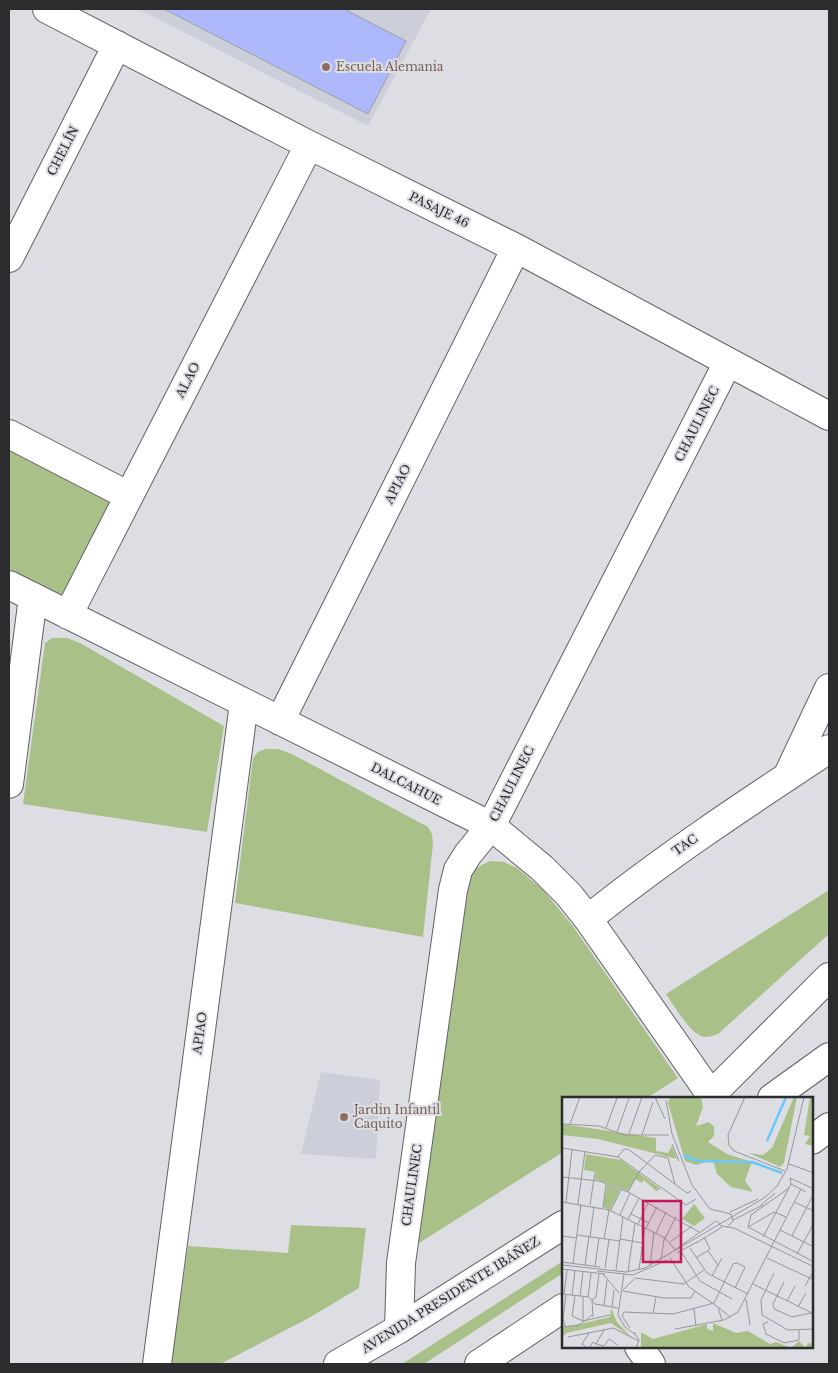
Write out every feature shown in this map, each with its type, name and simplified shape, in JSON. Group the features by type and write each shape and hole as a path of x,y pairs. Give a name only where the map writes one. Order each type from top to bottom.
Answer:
{"street":[{"name":"PASAJE 46","path":"47,9 309,146 516,248 829,416"},
{"name":"CHELÍN","path":"9,258 117,45"},
{"name":"ALAO","path":"68,615 309,146"},
{"name":"APIAO","path":"280,721 516,248"},
{"name":"CHAULINEC","path":"399,1329 401,1264 453,890 458,870 468,854 491,826 728,362"},
{"path":"9,434 129,496"},
{"name":"DALCAHUE","path":"9,585 491,826 542,868 569,895 588,919 709,1096"},
{"path":"9,784 33,597"},
{"path":"787,777 829,688"},
{"name":"APIAO","path":"157,1364 244,703"},
{"name":"TAC","path":"588,919 638,879 687,844 829,749"},
{"path":"709,1096 829,977"},
{"path":"773,1097 829,1057"},
{"path":"813,1139 829,1127"},
{"path":"813,1157 829,1149"},
{"name":"AVENIDA PRESIDENTE IBÁÑEZ","path":"338,1364 399,1329 562,1226"},
{"path":"479,1364 562,1309"},
{"path":"641,1348 651,1364"}],"shaded area":[{"name":"Escuela Alemania","path":"138,9 431,9 368,126"},
{"name":"Jardin Infantil Caquito","path":"321,1072 380,1080 376,1159 301,1154"}],"green space":[{"path":"9,440 120,497 64,603 9,575"},
{"path":"52,638 67,638 80,643 224,726 207,832 23,804 45,643"},
{"path":"265,749 278,749 292,754 428,827 432,834 433,844 423,937 235,903 253,758 258,752"},
{"path":"491,861 504,862 517,868 543,890 572,925 678,1078 649,1097 562,1097 562,1153 416,1245 467,890 474,871"},
{"path":"829,890 829,934 718,1034 708,1037 700,1036 695,1032 666,994"},
{"path":"291,1225 366,1228 359,1288 307,1319 220,1364 171,1364 188,1246 288,1253"},
{"path":"562,1262 562,1274 424,1364 402,1364"}],"building":[{"name":"Escuela Alemania","path":"164,9 344,9 406,41 368,114"}],"place":[{"name":"Escuela Alemania","path":"326,67"},
{"name":"Jardin Infantil Caquito","path":"344,1117"}]}
